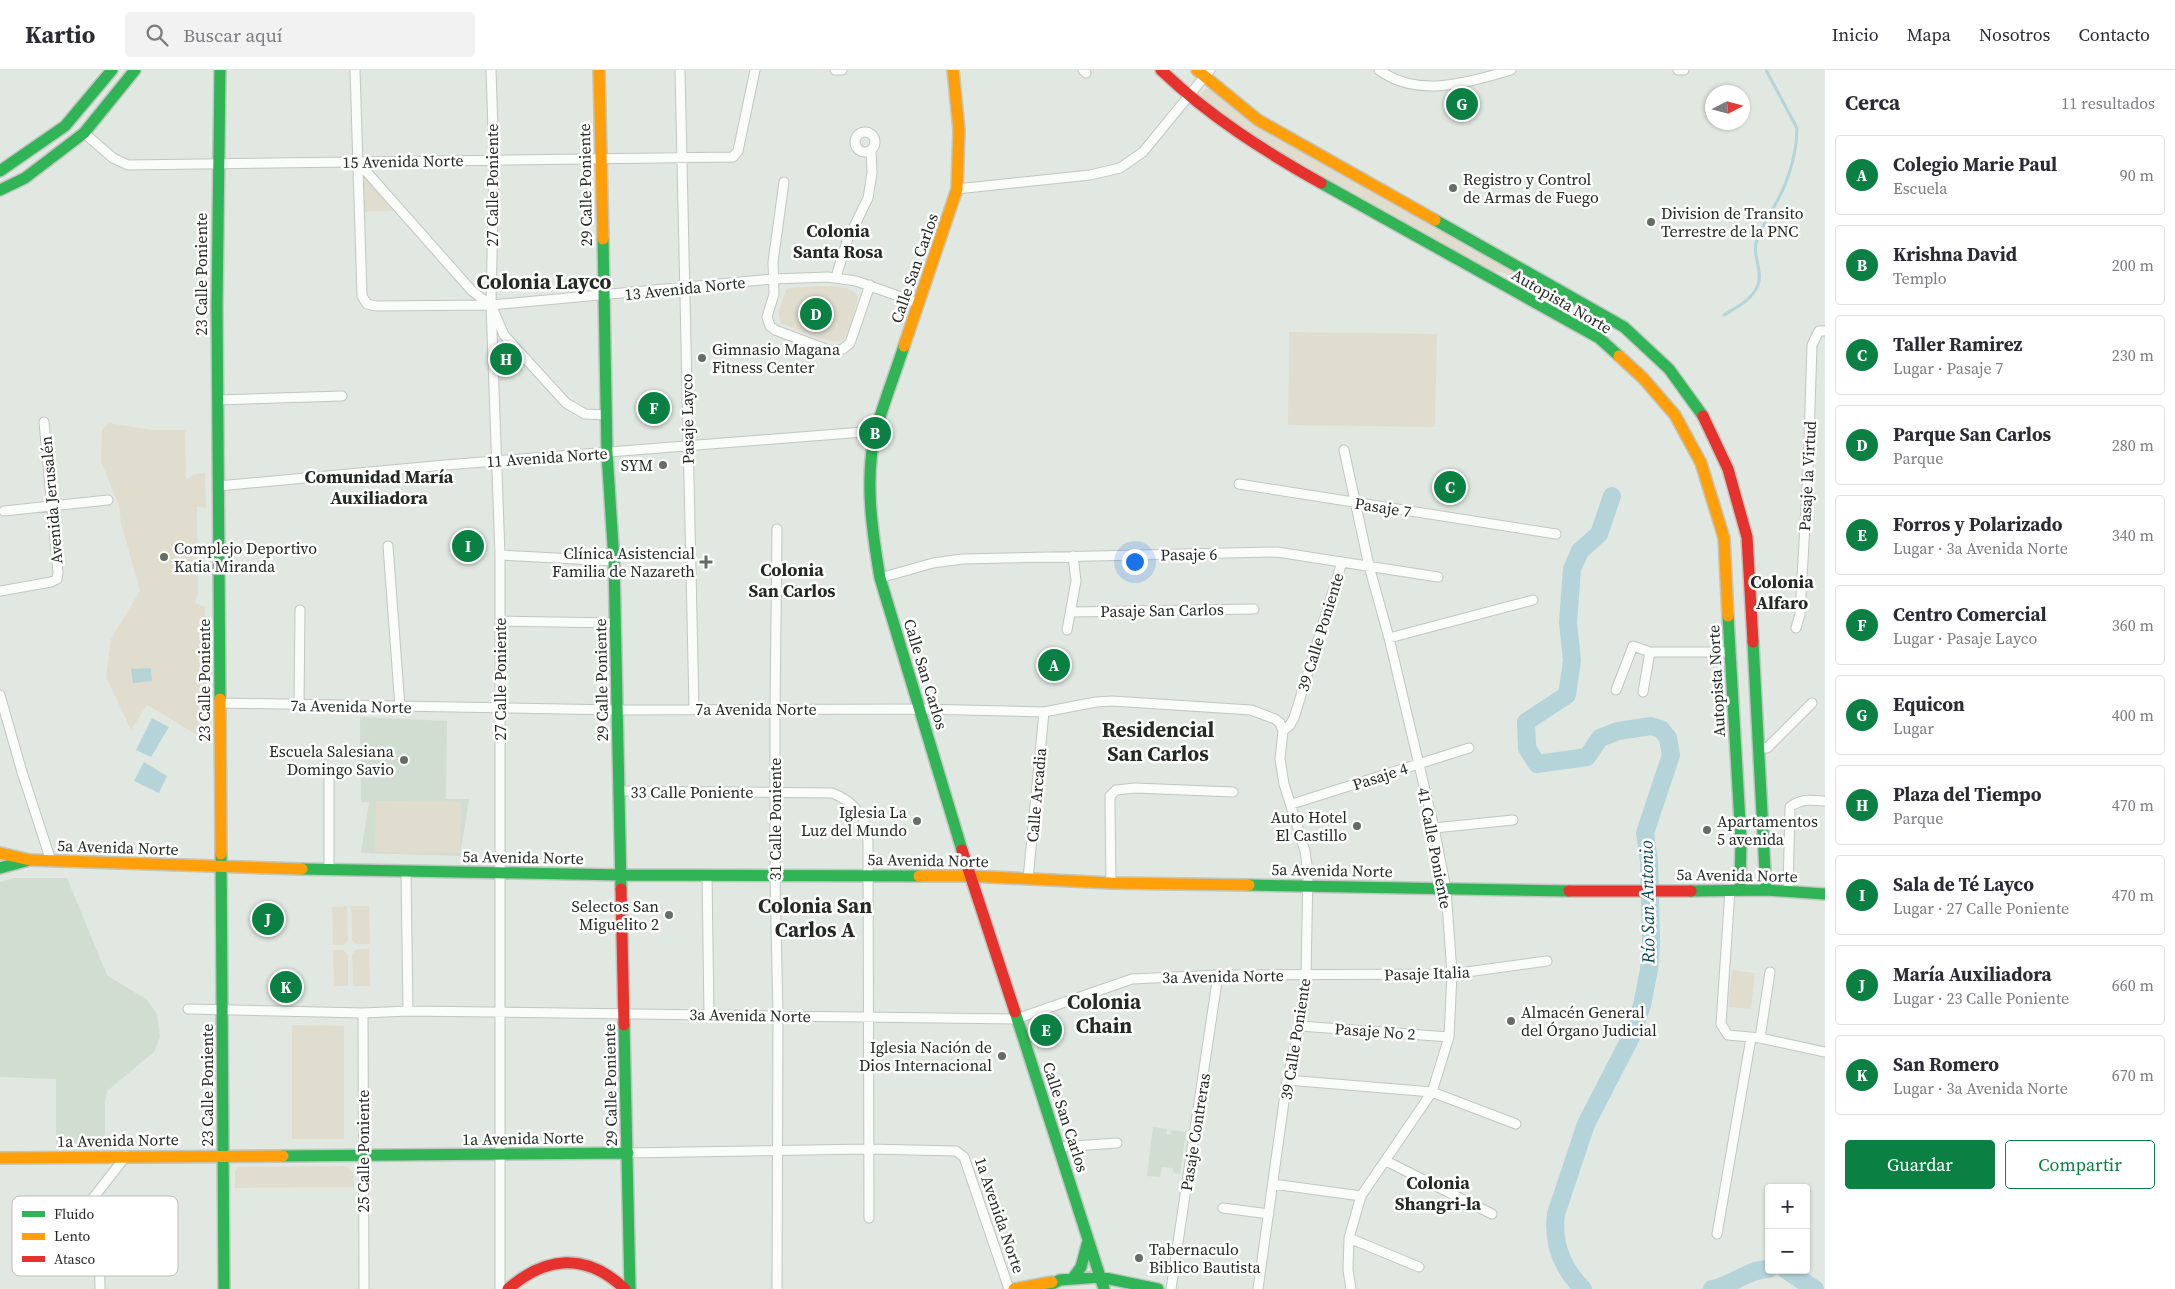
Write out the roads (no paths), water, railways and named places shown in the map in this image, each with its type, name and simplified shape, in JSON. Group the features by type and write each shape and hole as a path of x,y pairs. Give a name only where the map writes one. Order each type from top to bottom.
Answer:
{"main road":[{"path":"0,171 65,126 112,70"},
{"path":"0,190 24,178 84,133 135,70"},
{"name":"23 Calle Poniente","path":"220,70 218,164 218,486 224,1289"},
{"name":"29 Calle Poniente","path":"599,70 607,454 616,623 630,1289"},
{"name":"Calle San Carlos","path":"953,70 958,98 959,153 957,189 876,432 873,451 871,497 872,537 880,578 970,876 1104,1289"},
{"name":"Autopista Norte","path":"1161,70 1189,97 1266,152 1599,338 1644,378 1675,415 1702,463 1724,538 1741,840 1735,890"},
{"name":"Autopista Norte","path":"1204,72 1258,120 1576,298 1624,328 1669,369 1703,416 1728,470 1748,537 1766,890"},
{"path":"1492,279 1496,276 1505,277 1534,291 1539,290 1540,285 1534,276"},
{"path":"1565,319 1560,310 1560,302 1566,297 1576,298"},
{"name":"5a Avenida Norte","path":"0,853 30,860 221,868 622,875 970,876 1111,883 1636,892 1788,890 1825,894"},
{"name":"5a Avenida Norte","path":"0,868 30,860"},
{"name":"1a Avenida Norte","path":"0,1158 628,1153"},
{"path":"1072,1278 1081,1267 1088,1240"},
{"path":"508,1289 516,1280 537,1268 560,1262 572,1262 595,1267 606,1272 625,1289"},
{"path":"1014,1289 1042,1287 1060,1280 1072,1278 1100,1278 1158,1289"}],"street":[{"path":"355,70 357,161 472,291 491,305 504,335 566,403 585,414 607,415"},
{"name":"27 Calle Poniente","path":"491,70 494,160 491,305 500,555 500,1289"},
{"name":"Pasaje Layco","path":"680,70 694,708"},
{"name":"15 Avenida Norte","path":"84,133 113,158 128,165 733,157 738,151 755,70"},
{"path":"835,70 842,70"},
{"path":"1379,70 1387,76 1420,85 1437,87 1476,80 1511,70"},
{"path":"1678,70 1684,70"},
{"path":"957,189 1090,175 1120,168 1144,152 1189,97 1204,72"},
{"path":"836,277 847,241 868,198 872,173 871,150"},
{"name":"13 Avenida Norte","path":"357,161 362,296 367,304 376,306 491,305 773,279 836,277 870,285 918,303"},
{"path":"784,182 773,262 774,294 767,317 770,326 775,330 834,351 846,348 850,343 870,285"},
{"name":"Pasaje la Virtud","path":"1796,628 1800,614 1808,471 1812,345 1819,331 1825,331"},
{"path":"218,400 342,396"},
{"name":"Avenida Jerusalén","path":"0,591 51,582 57,578 44,422"},
{"name":"11 Avenida Norte","path":"218,486 496,461 687,448 876,432"},
{"name":"41 Calle Poniente","path":"1344,450 1369,566 1389,638 1434,828 1446,888 1452,974 1450,1037 1432,1092 1361,1196 1349,1238 1348,1270 1351,1289"},
{"name":"Pasaje 7","path":"1239,484 1556,534"},
{"path":"4,511 108,500"},
{"name":"31 Calle Poniente","path":"777,529 775,710 775,876 778,1016 777,1289"},
{"path":"388,546 400,706"},
{"name":"Pasaje 6","path":"880,578 934,563 954,560 1276,552 1438,577"},
{"path":"500,555 614,562"},
{"path":"1067,630 1076,581 1073,556"},
{"name":"39 Calle Poniente","path":"1258,1289 1287,1080 1300,1026 1306,974 1306,886 1308,872 1306,851 1284,784 1280,760 1283,730 1290,725 1294,718 1342,562"},
{"path":"1389,638 1533,600"},
{"name":"Pasaje San Carlos","path":"1071,612 1254,609"},
{"path":"299,705 300,610"},
{"path":"500,621 616,623"},
{"path":"1616,690 1632,646 1650,652 1731,652"},
{"path":"1643,692 1650,652"},
{"path":"0,695 22,772 52,861"},
{"name":"7a Avenida Norte","path":"220,703 618,710 694,708 775,710 920,709 1044,712 1096,702 1112,701 1251,710 1275,719 1280,723 1283,730"},
{"path":"1760,748 1767,748 1812,703"},
{"name":"Calle Arcadia","path":"1028,878 1044,712"},
{"name":"Pasaje 4","path":"1292,804 1469,748"},
{"path":"329,776 329,869"},
{"path":"1111,883 1110,796 1116,790 1135,788 1233,792"},
{"name":"33 Calle Poniente","path":"620,792 832,793 849,802 857,810 865,824 868,842 869,1218"},
{"path":"1788,890 1790,807 1808,799 1825,801"},
{"path":"1434,828 1513,820"},
{"path":"406,870 408,1011"},
{"path":"707,875 709,1015"},
{"path":"1735,890 1721,1024 1728,1035 1756,1038 1825,1052"},
{"name":"Pasaje Italia","path":"1306,974 1452,974 1547,961"},
{"path":"1717,1234 1770,972"},
{"name":"3a Avenida Norte","path":"188,1009 363,1013 408,1011 1016,1019 1132,979 1218,975 1306,974"},
{"name":"Pasaje Contreras","path":"1171,1289 1218,975"},
{"name":"25 Calle Poniente","path":"363,1013 362,1156 364,1289"},
{"name":"Pasaje No 2","path":"1300,1026 1450,1037"},
{"path":"1287,1080 1432,1092 1516,1124"},
{"path":"1059,1147 1117,1144"},
{"name":"1a Avenida Norte","path":"628,1153 869,1149 960,1152 964,1157 1009,1289"},
{"path":"95,1196 126,1156"},
{"path":"1386,1161 1492,1214"},
{"path":"1273,1184 1361,1196"},
{"path":"1223,1208 1269,1214"},
{"path":"1349,1238 1419,1267"},
{"path":"100,1276 100,1289"}],"water":[{"path":"151,668 152,681 133,683 131,669"},
{"path":"152,718 169,727 151,757 136,750"},
{"path":"144,762 167,776 159,793 134,781"}],"waterway":[{"path":"1724,315 1748,299 1758,285 1756,243 1784,187 1791,168 1797,138 1797,128 1766,70"},
{"name":"Río San Antonio","path":"1583,1289 1569,1273 1560,1255 1555,1225 1556,1214 1586,1124 1632,1035 1642,1005 1649,970 1651,942 1649,861 1645,833 1671,755 1668,738 1661,729 1651,726 1618,731 1600,738 1587,757 1537,764 1527,748 1526,722 1567,695 1572,661 1568,622 1572,569 1580,551 1599,534 1612,496"},
{"name":"Río San Antonio","path":"1712,1289 1765,1270"},
{"name":"Río San Antonio","path":"1792,1274 1815,1289"}],"place":[{"name":"Equicon","path":"1462,104"},
{"name":"Registro y Control de Armas de Fuego","path":"1453,188"},
{"name":"Division de Transito Terrestre de la PNC","path":"1651,222"},
{"name":"Parque San Carlos","path":"816,314"},
{"name":"Gimnasio Magana Fitness Center","path":"702,358"},
{"name":"Plaza del Tiempo","path":"506,359"},
{"name":"Centro Comercial","path":"654,408"},
{"name":"Krishna David","path":"875,433"},
{"name":"SYM","path":"663,465"},
{"name":"Taller Ramirez","path":"1450,487"},
{"name":"Sala de Té Layco","path":"468,546"},
{"name":"Complejo Deportivo Katia Miranda","path":"164,557"},
{"name":"Clínica Asistencial Familia de Nazareth","path":"706,562"},
{"name":"Colegio Marie Paul","path":"1054,665"},
{"name":"Escuela Salesiana Domingo Savio","path":"404,760"},
{"name":"Iglesia La Luz del Mundo","path":"917,821"},
{"name":"Auto Hotel El Castillo","path":"1357,826"},
{"name":"Apartamentos 5 avenida","path":"1707,830"},
{"name":"Selectos San Miguelito 2","path":"669,915"},
{"name":"María Auxiliadora","path":"268,919"},
{"name":"San Romero","path":"286,987"},
{"name":"Almacén General del Órgano Judicial","path":"1511,1021"},
{"name":"Forros y Polarizado","path":"1046,1030"},
{"name":"Iglesia Nación de Dios Internacional","path":"1002,1056"},
{"name":"Tabernaculo Biblico Bautista","path":"1139,1258"}],"district":[{"name":"Colonia Santa Rosa","path":"838,240"},
{"name":"Colonia Layco","path":"544,281"},
{"name":"Comunidad María Auxiliadora","path":"379,486"},
{"name":"Colonia San Carlos","path":"792,579"},
{"name":"Colonia Alfaro","path":"1782,591"},
{"name":"Residencial San Carlos","path":"1158,741"},
{"name":"Colonia San Carlos A","path":"815,917"},
{"name":"Colonia Chain","path":"1104,1013"},
{"name":"Colonia Shangri-la","path":"1438,1192"}]}
